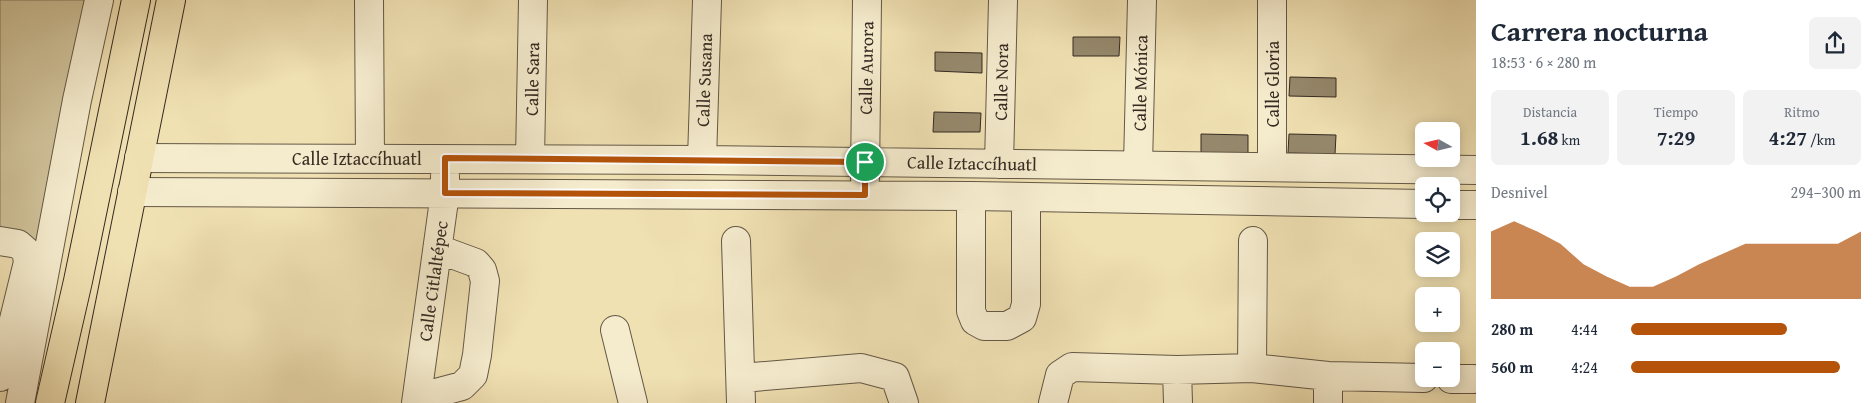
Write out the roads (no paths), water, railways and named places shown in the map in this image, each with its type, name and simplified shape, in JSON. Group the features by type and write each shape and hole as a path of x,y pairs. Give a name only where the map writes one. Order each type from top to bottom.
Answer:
{"main road":[{"path":"50,403 78,281 136,0"},
{"path":"90,403 171,0"}],"street":[{"path":"20,403 77,100 99,0"},
{"path":"369,0 370,158"},
{"name":"Calle Sara","path":"530,159 533,0"},
{"name":"Calle Susana","path":"702,160 706,0"},
{"name":"Calle Aurora","path":"865,195 867,0"},
{"name":"Calle Nora","path":"999,164 1003,0"},
{"name":"Calle Mónica","path":"1138,165 1142,0"},
{"name":"Calle Gloria","path":"1272,0 1272,167"},
{"name":"Calle Iztaccíhuatl","path":"139,158 702,160 1476,170"},
{"name":"Calle Citlaltépec","path":"417,400 445,193 445,158"},
{"name":"Calle Iztaccíhuatl","path":"132,192 865,195 1415,204"},
{"path":"971,196 970,311 975,321 984,326 1007,326 1022,318 1026,304 1026,197"},
{"path":"1460,204 1476,205"},
{"path":"57,206 91,213"},
{"path":"0,241 18,244 26,251 28,262 0,377"},
{"path":"736,241 741,391 861,368 895,376 904,403"},
{"path":"1252,368 1253,241"},
{"path":"417,400 462,386 473,375 477,355 485,281 482,270 476,262 438,249"},
{"path":"615,330 633,403"},
{"path":"1053,403 1060,375 1072,367 1178,370 1252,368 1328,376 1415,378"},
{"path":"1178,370 1178,403"},
{"path":"1328,376 1328,403"}]}
